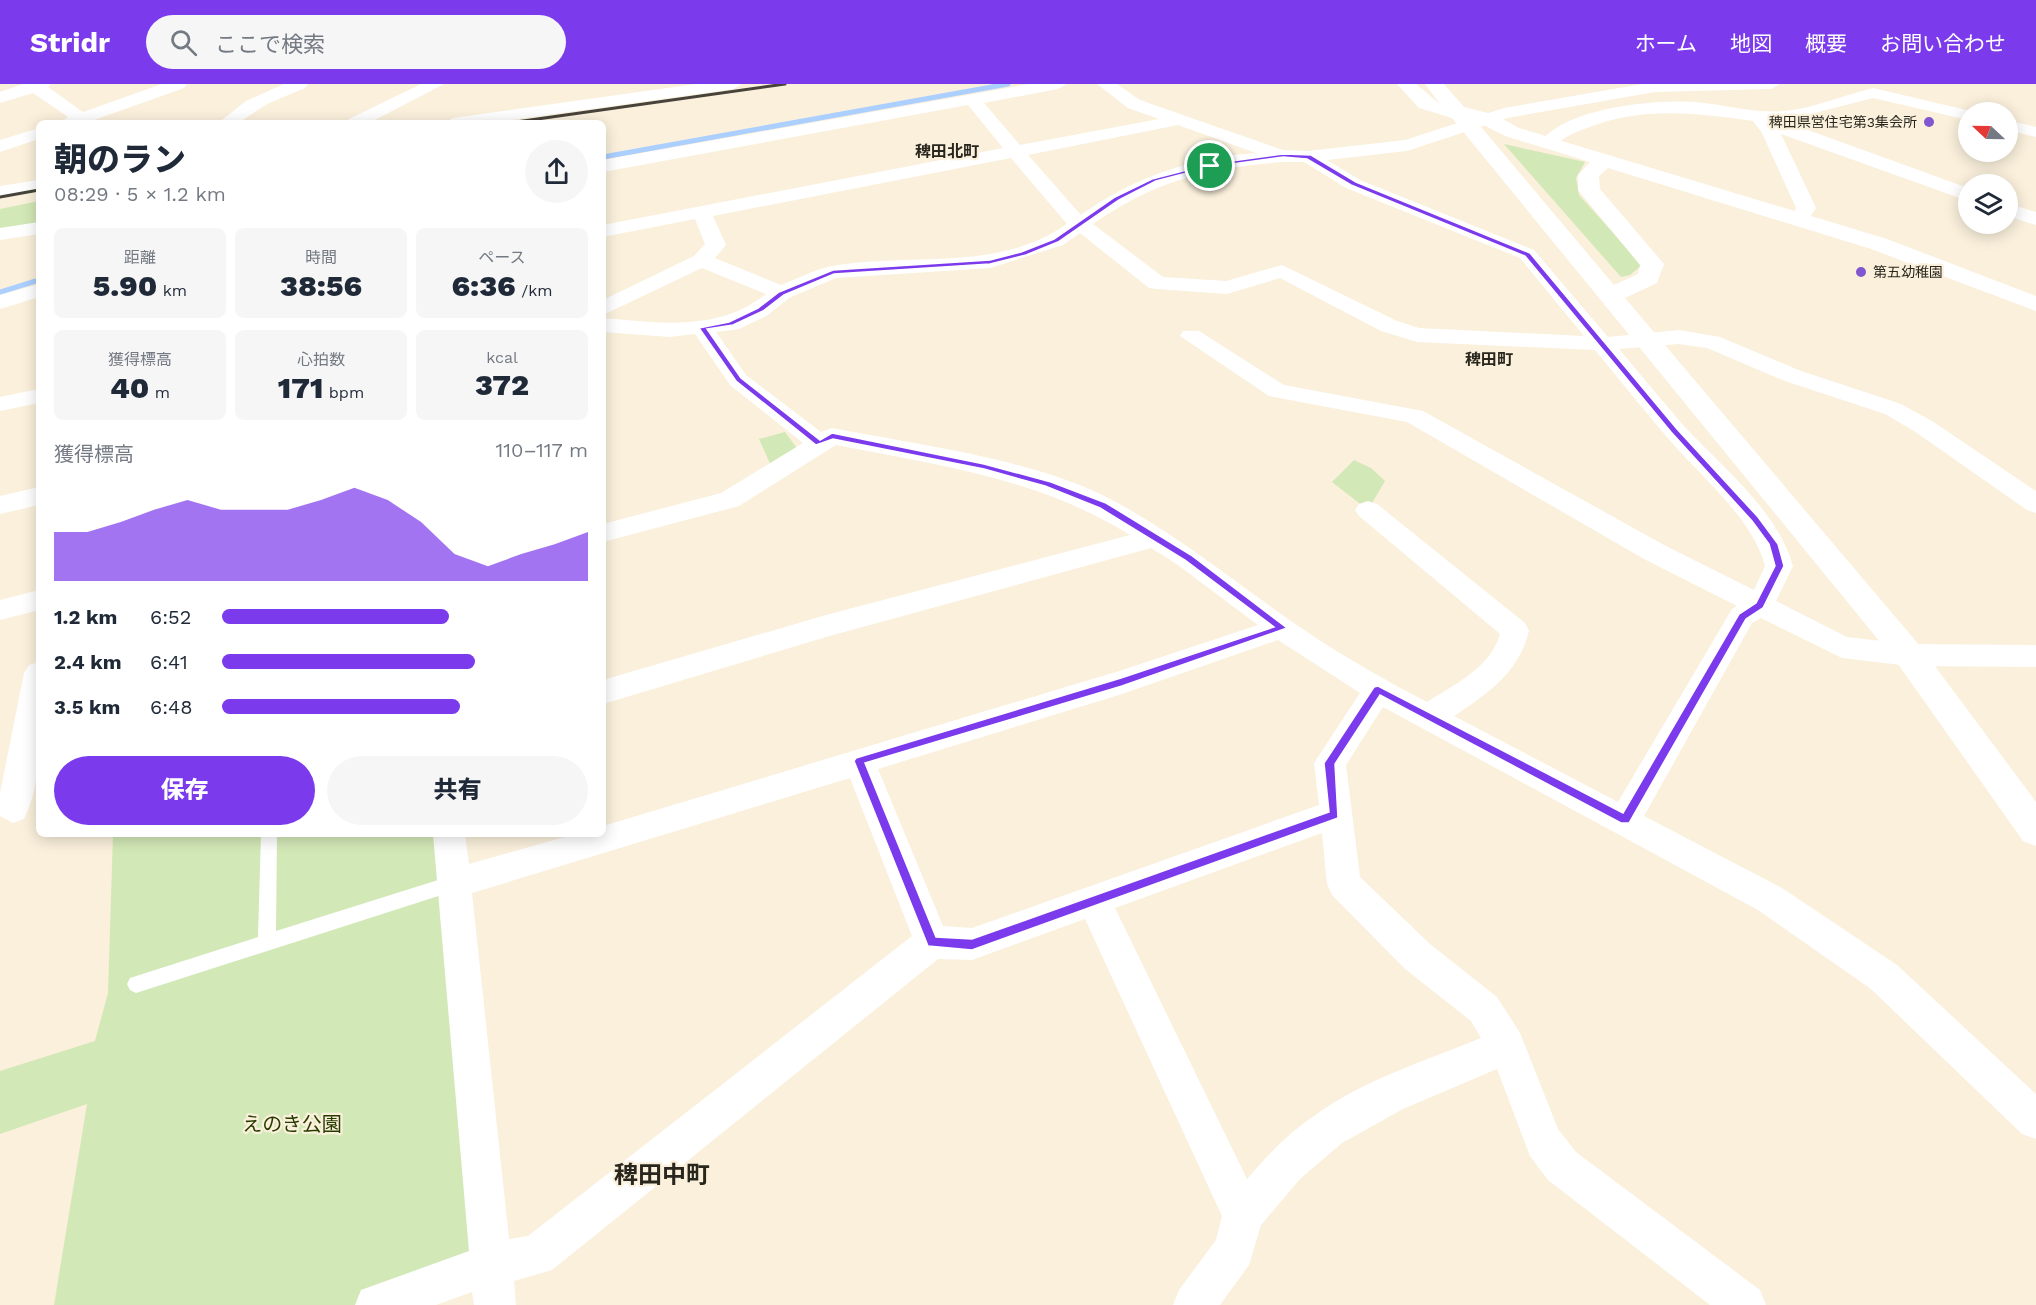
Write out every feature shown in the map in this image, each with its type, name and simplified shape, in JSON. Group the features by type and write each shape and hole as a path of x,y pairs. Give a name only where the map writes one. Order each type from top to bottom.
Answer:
{"street":[{"path":"84,120 178,84"},
{"path":"230,120 257,101 299,84"},
{"path":"361,120 435,84"},
{"path":"625,84 651,96"},
{"path":"475,120 733,84"},
{"path":"606,165 1058,84"},
{"path":"1106,84 1134,104 1283,156"},
{"path":"1406,84 1421,102 1433,110 1485,131 1512,132 1799,219 1941,266 2036,304"},
{"path":"1434,84 1485,131 1612,294 1908,655 2036,830"},
{"path":"606,325 670,330 731,324 760,310 781,293 833,272 990,262 1056,241 1083,225 1117,198 1154,180 1210,166 1283,156 1308,157 1407,145 1485,131 1655,87 1771,84"},
{"path":"0,98 36,85 77,120"},
{"path":"1549,143 1556,134 1615,112 1637,108 1694,108 1759,116 1799,114 1873,93 1958,114"},
{"path":"971,98 1066,213 1157,283 1227,288 1282,271 1403,332 1417,335 1603,344 1679,337 1712,342 1793,376 1893,410 1923,426 2036,504"},
{"path":"1759,116 1782,128 1958,191"},
{"path":"1759,116 1772,132 1806,208 1799,219"},
{"path":"606,230 1179,120"},
{"path":"2018,128 2036,132"},
{"path":"0,146 36,134"},
{"path":"1308,157 1353,184 1527,254 1674,430 1755,519 1773,544 1779,566 1760,606 1742,616 1625,819"},
{"path":"1605,159 1588,175 1589,190 1652,264 1649,278 1612,294"},
{"path":"0,192 36,186"},
{"path":"606,307 701,261 716,245 701,211"},
{"path":"2018,213 2036,219"},
{"path":"0,234 36,228"},
{"path":"701,261 781,293"},
{"path":"0,302 36,291"},
{"path":"702,328 738,380 819,443"},
{"path":"1191,336 1277,391 1414,416 1654,552 1842,647 1908,655 2036,656"},
{"path":"0,404 36,397"},
{"path":"606,532 730,500 832,436 984,466 1048,484 1103,506 1156,537 1282,628 1378,690 1625,819 1770,899 1884,977 2036,1120"},
{"path":"0,506 36,497"},
{"path":"1368,510 1515,631 1513,648 1480,682 1429,716"},
{"path":"606,691 826,626 910,605 1037,567 1156,537"},
{"path":"0,610 36,601"},
{"path":"454,883 564,852 1122,682 1282,628"},
{"path":"1378,690 1330,763 1334,814 1344,884 1417,956 1484,1009 1507,1046 1544,1142 1562,1166 1745,1305"},
{"path":"17,809 36,692"},
{"path":"859,761 932,942"},
{"path":"376,1305 491,1264 537,1255 932,942 972,944 1334,814"},
{"path":"449,837 495,1305"},
{"path":"1094,902 1243,1215"},
{"path":"1194,1305 1234,1250 1243,1215 1286,1164 1328,1129 1389,1095 1507,1046"}],"lane":[{"path":"267,943 269,837"},
{"path":"136,984 454,883"}],"green space":[{"path":"1504,144 1585,162 1576,178 1579,195 1642,265 1630,275 1621,277"},
{"path":"36,202 36,223 0,229 0,209"},
{"path":"785,432 799,451 772,468 759,439"},
{"path":"1354,460 1371,468 1385,481 1368,510 1332,482"},
{"name":"えのき公園","path":"113,837 449,837 491,1264 376,1305 54,1305 87,1104 0,1134 0,1071 95,1041 108,993"}],"waterway":[{"path":"606,156 1008,84"},
{"path":"0,292 36,281"}],"railway":[{"path":"530,120 785,84"},
{"path":"0,197 36,191"}],"place":[{"name":"稗田県営住宅第3集会所","path":"1929,122"},
{"name":"第五幼稚園","path":"1861,272"}],"district":[{"name":"稗田北町","path":"947,151"},
{"name":"稗田町","path":"1489,359"},
{"name":"稗田中町","path":"662,1175"}],"route":[{"path":"1308,157 1353,184 1527,254 1674,430 1755,519 1773,544 1779,566 1760,606 1742,616 1625,819 1378,690 1330,763 1334,814 972,944 932,942 859,761 1122,682 1282,628 1156,537 1103,506 1048,484 984,466 832,436 819,443 738,380 702,328 731,324 760,310 781,293 833,272 990,262 1024,253 1056,241 1083,225 1117,198 1154,180 1210,166 1245,159 1308,157"}]}
